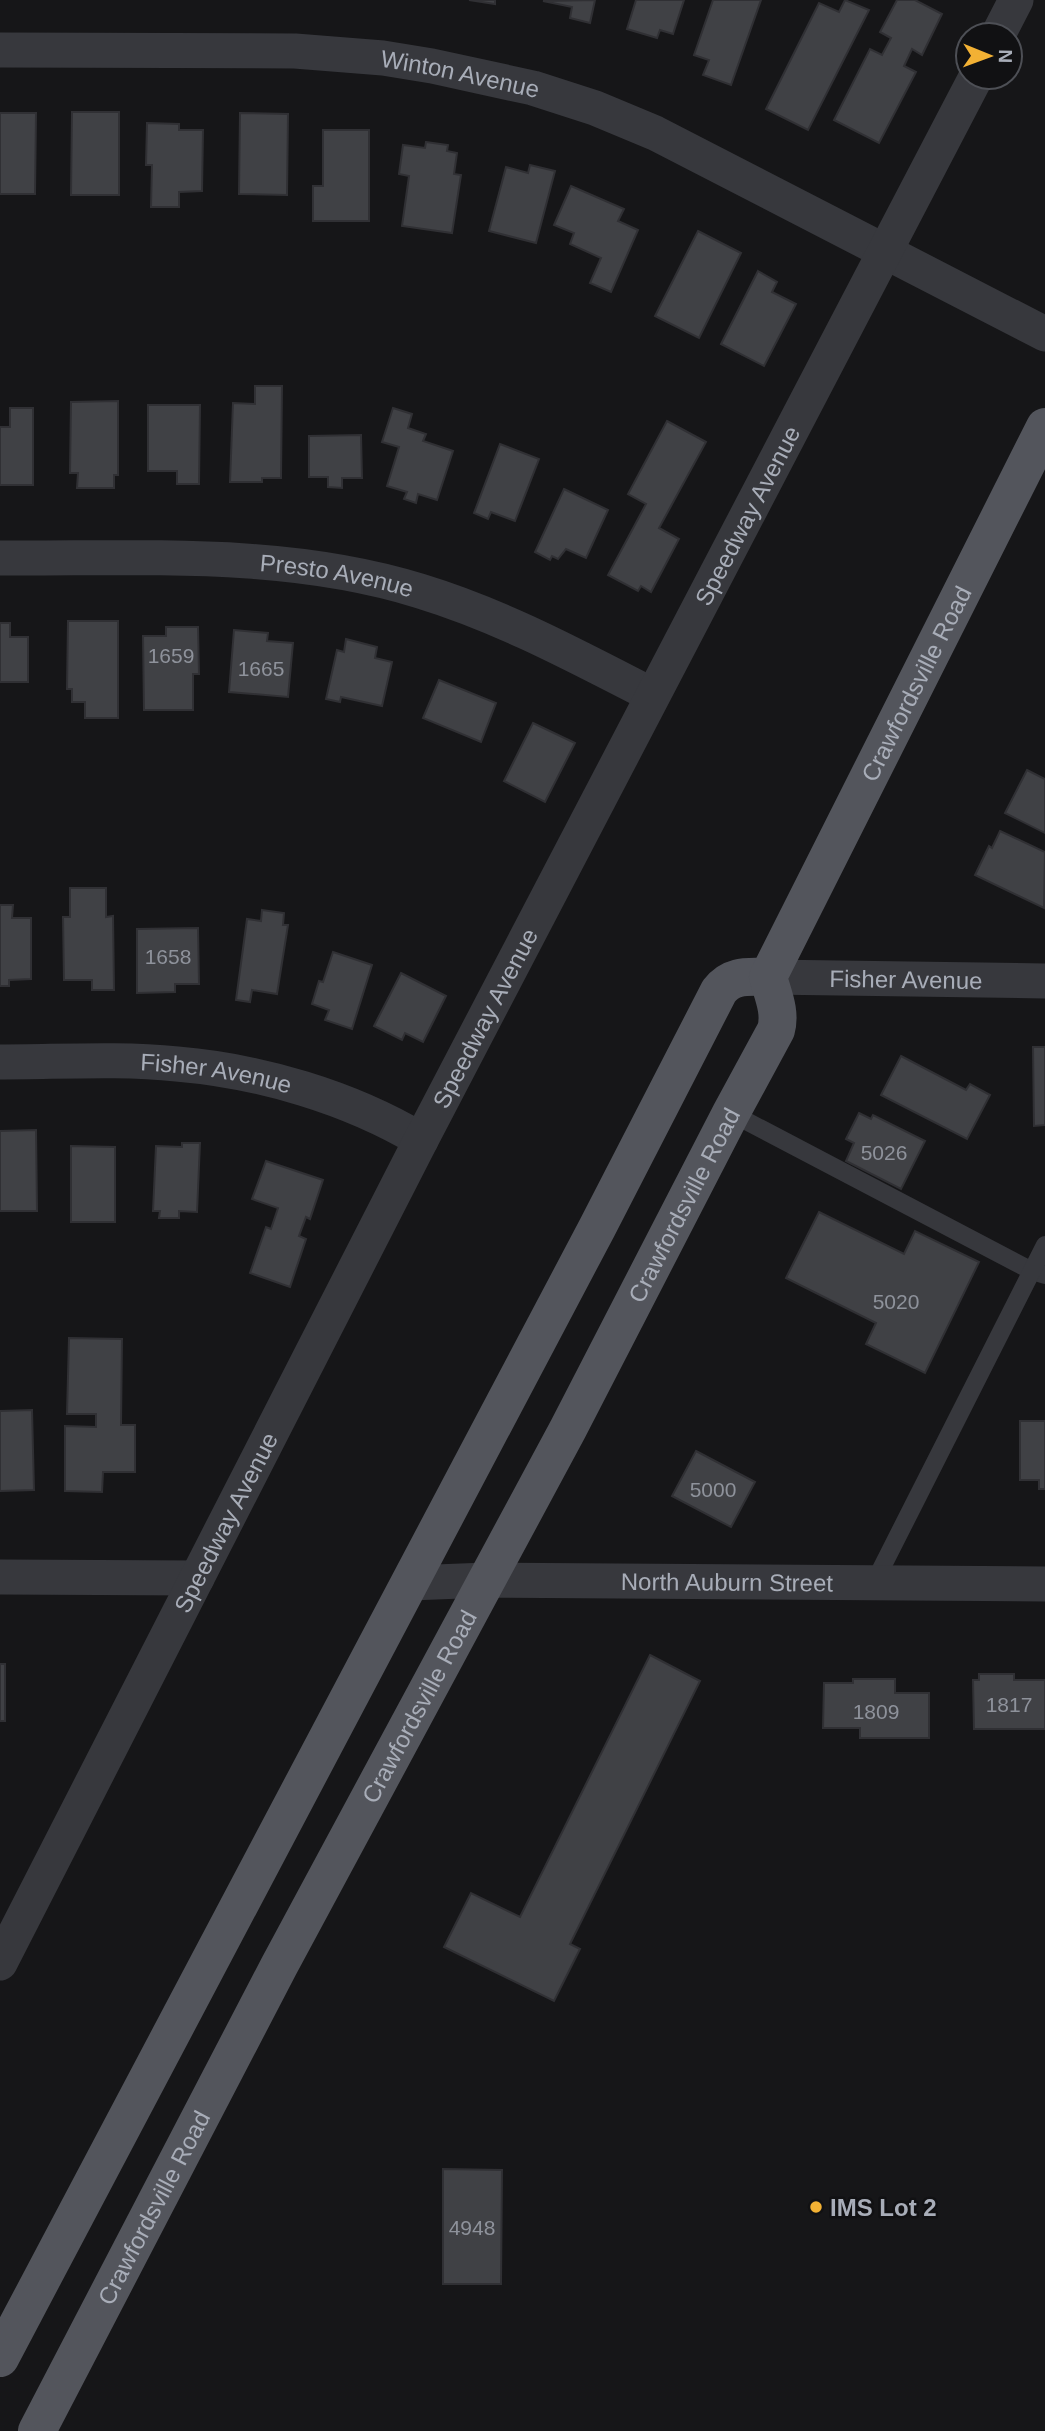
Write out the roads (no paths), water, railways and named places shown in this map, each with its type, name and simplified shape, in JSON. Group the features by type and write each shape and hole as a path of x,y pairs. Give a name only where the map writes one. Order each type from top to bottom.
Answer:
{"main road":[{"name":"Crawfordsville Road","path":"37,2431 279,1966 568,1429 776,1030 779,1020 768,977 1045,427"},
{"path":"0,2358 597,1228 719,990 736,977 768,977"}],"street":[{"path":"1005,21 1016,0"},
{"name":"Winton Avenue","path":"0,50 330,53 432,65 500,80 626,120 886,250 1045,334"},
{"name":"Speedway Avenue","path":"4,1945 197,1578 652,695 969,91"},
{"name":"Presto Avenue","path":"0,558 238,560 320,568 355,575 421,591 516,626 652,695"},
{"name":"Fisher Avenue","path":"768,977 1045,981"},
{"name":"Fisher Avenue","path":"0,1062 155,1063 227,1070 286,1084 342,1103 421,1140"},
{"path":"0,1577 197,1578"},
{"name":"North Auburn Street","path":"410,1583 487,1580 1045,1584"}],"lane":[{"path":"731,1113 1038,1273"},
{"path":"874,1583 1038,1273 1045,1245"}],"place":[{"name":"IMS Lot 2","path":"816,2207"}]}
